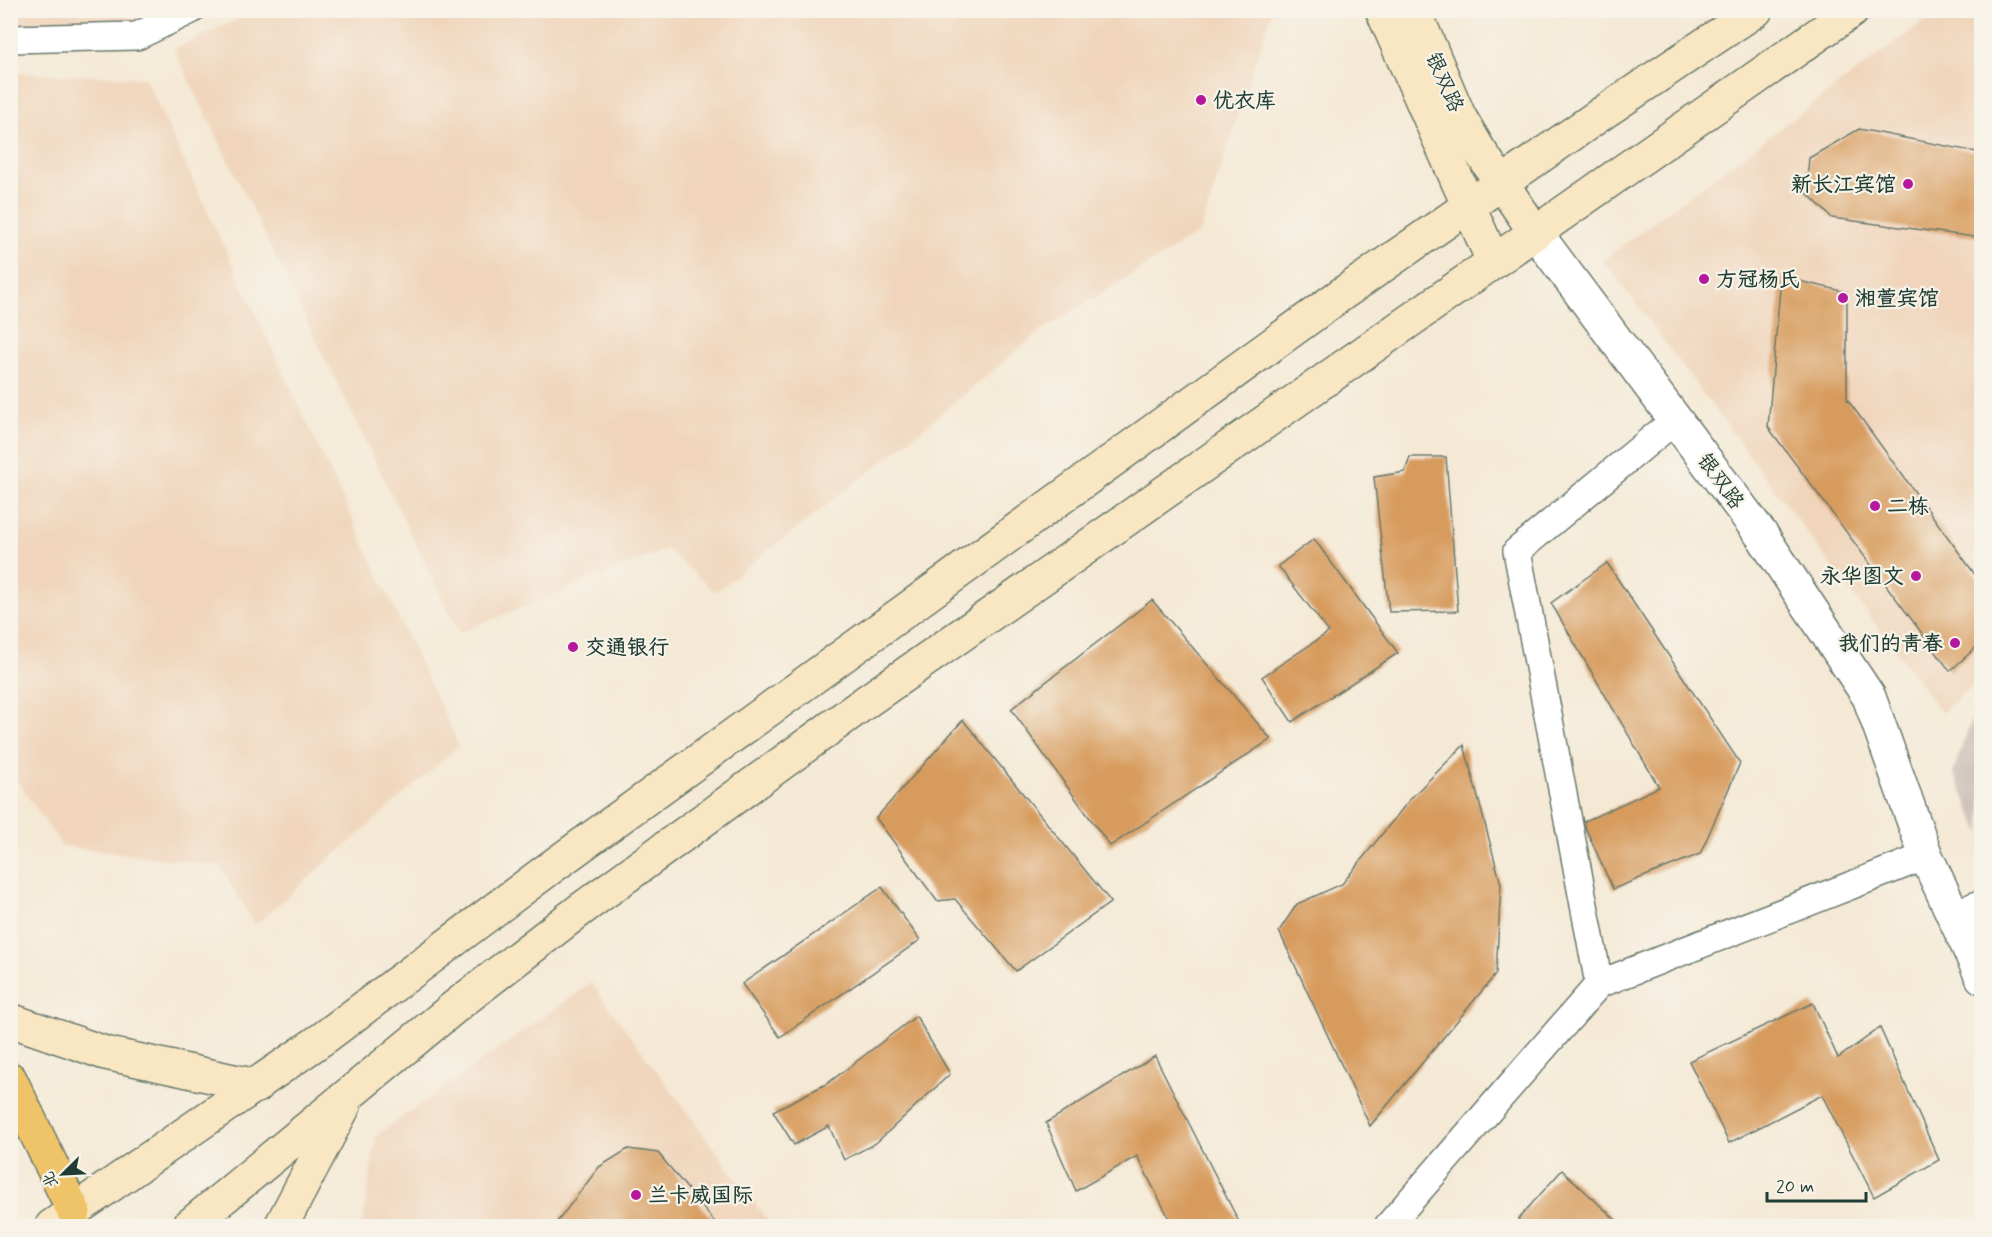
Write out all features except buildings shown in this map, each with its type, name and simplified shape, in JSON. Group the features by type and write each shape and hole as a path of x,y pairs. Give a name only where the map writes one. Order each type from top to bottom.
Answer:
{"main road":[{"name":"银双路","path":"1382,10 1493,261"},
{"name":"银双路","path":"1414,10 1459,116 1535,232"},
{"path":"10,1079 69,1222 115,1181 257,1086 556,864 1186,406 1501,183 1756,10"},
{"path":"189,1227 457,1005 580,910 867,701 1853,10"},
{"path":"10,1020 105,1053 257,1086"},
{"path":"281,1227 349,1095"}],"street":[{"path":"10,39 137,36 191,10"},
{"name":"银双路","path":"1535,232 1763,537 1869,697 1926,856 1967,909 1982,977"},
{"path":"1599,984 1516,551 1676,419"},
{"path":"1388,1227 1599,984 1926,856"}],"shaded area":[{"path":"11,11 191,11 137,36 11,36"},
{"path":"256,11 1272,11 1200,232 1041,331 891,455 715,592 667,549 459,633 174,49"},
{"path":"1938,11 1981,11 1981,678 1942,713 1603,260"},
{"path":"10,73 145,78 459,746 255,925 220,866 62,846 11,772"},
{"path":"1981,693 1981,834 1953,772"},
{"path":"591,983 772,1226 362,1226 377,1135"}],"place":[{"name":"优衣库","path":"1201,100"},
{"name":"新长江宾馆","path":"1908,184"},
{"name":"方冠杨氏","path":"1704,279"},
{"name":"湘萱宾馆","path":"1843,298"},
{"name":"二栋","path":"1875,506"},
{"name":"永华图文","path":"1916,576"},
{"name":"我们的青春","path":"1955,643"},
{"name":"交通银行","path":"573,647"},
{"name":"兰卡威国际","path":"636,1195"}]}
